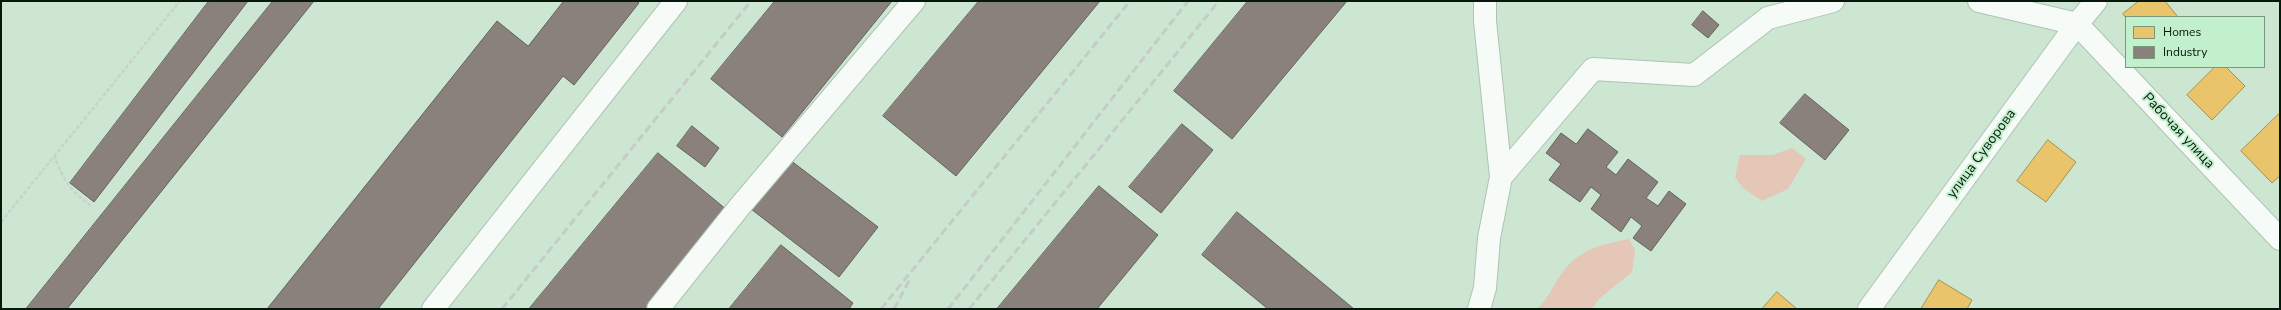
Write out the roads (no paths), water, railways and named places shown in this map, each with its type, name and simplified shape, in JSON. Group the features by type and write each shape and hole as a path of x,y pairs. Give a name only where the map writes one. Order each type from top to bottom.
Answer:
{"street":[{"path":"433,309 676,1"},
{"path":"658,309 741,205 914,1"},
{"path":"1479,309 1485,288 1489,238 1501,177 1485,21 1485,1"},
{"path":"1501,177 1593,68 1694,75 1768,18 1833,1"},
{"path":"1979,1 2077,24"},
{"name":"улица Суворова","path":"1869,309 2077,24 2096,1"},
{"name":"Рабочая улица","path":"2077,24 2280,239"}],"railway":[{"path":"502,309 751,1"},
{"path":"881,309 1130,1"},
{"path":"948,309 1188,1"},
{"path":"969,309 1219,1"},
{"path":"894,309 909,281"}]}
